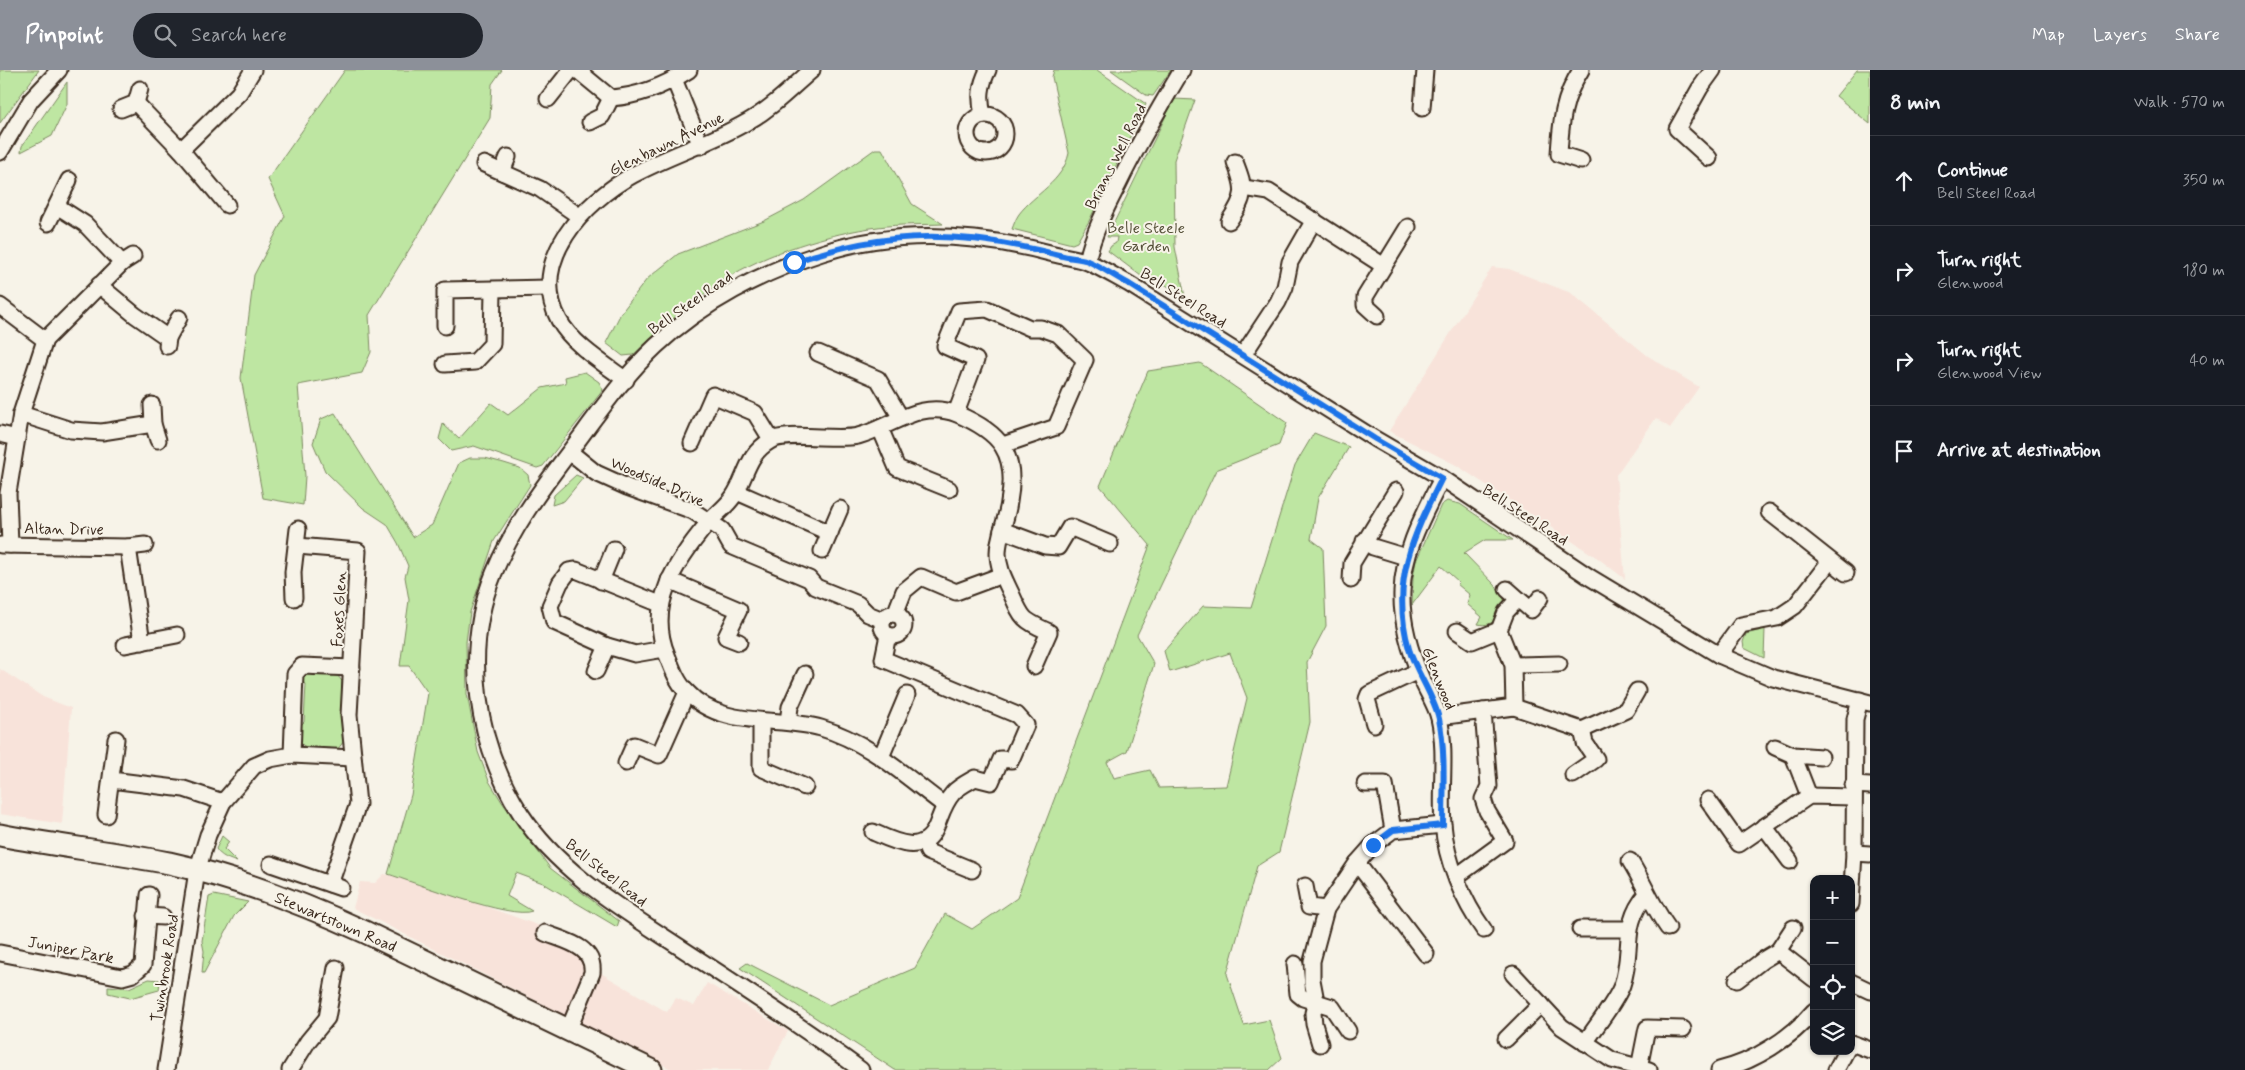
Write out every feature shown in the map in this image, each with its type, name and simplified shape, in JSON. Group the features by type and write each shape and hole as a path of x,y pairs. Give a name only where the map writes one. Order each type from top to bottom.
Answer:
{"main road":[{"name":"Stewartstown Road","path":"0,835 169,864 238,881 324,914 651,1070"}],"street":[{"path":"0,152 31,100 59,70"},
{"path":"181,150 239,93 253,70"},
{"path":"548,98 571,70"},
{"path":"577,70 611,98 631,96 674,79 689,70"},
{"name":"Glenbawn Avenue","path":"548,288 558,248 579,216 613,186 701,146 748,122 767,109 812,70"},
{"path":"983,114 980,101 981,85 988,70"},
{"name":"Brians Well Road","path":"1087,261 1093,239 1124,172 1182,70"},
{"path":"1422,108 1425,70"},
{"path":"1581,70 1570,87 1562,115 1559,154 1581,161"},
{"path":"1709,158 1677,129 1700,88 1713,70"},
{"path":"674,79 701,146"},
{"path":"122,109 138,96 229,206"},
{"path":"590,122 602,116 611,98"},
{"path":"502,172 508,157"},
{"path":"1230,221 1239,206 1244,188 1235,162"},
{"path":"484,164 540,189 579,216"},
{"path":"48,223 69,180"},
{"path":"1244,188 1269,192 1384,266"},
{"path":"5,545 8,493 17,438 22,414 44,340 128,259 85,224 57,206"},
{"path":"1243,354 1278,302 1285,287 1290,262 1314,220"},
{"path":"1377,316 1364,305 1365,297 1408,227"},
{"name":"Bell Steel Road","path":"861,1070 638,920 579,876 538,836 521,814 502,779 488,745 478,694 477,653 483,610 494,574 528,507 570,452 578,438 656,347 722,297 750,281 825,252 858,244 905,237 940,236 1004,242 1087,261 1129,284 1243,354 1375,439 1442,478 1591,578 1719,656 1774,678 1865,702"},
{"path":"99,285 168,342 179,318"},
{"path":"445,326 445,290 548,288 558,319 569,335 626,380"},
{"path":"445,364 475,362 492,344 493,290"},
{"path":"0,306 44,340"},
{"path":"956,414 976,360 944,346 959,311 987,309 1030,328 1041,328 1058,334 1085,360 1056,427 1004,445"},
{"path":"818,353 878,379 901,418"},
{"path":"692,443 713,396 755,413 771,439"},
{"path":"152,405 153,424 158,440"},
{"path":"944,805 881,756 858,743 821,728 788,722 761,721 736,717 710,708 687,692 673,671 658,627 660,604 669,580 684,555 708,523 727,505 737,492 750,458 771,439 855,436 880,428 914,411 935,408 956,414 993,433 1004,445 1012,474 1010,502 998,553 1002,575 1023,619 1048,632 1034,666"},
{"path":"22,414 70,430 102,432 153,424"},
{"path":"880,428 897,468 949,490"},
{"path":"0,434 17,438"},
{"name":"Woodside Drive","path":"570,452 596,472 627,487 694,511 708,523 722,530 731,546 809,579 816,586 858,604 868,614 889,617"},
{"name":"Glenwood","path":"1442,478 1406,557 1402,590 1402,613 1409,648 1439,717 1443,757 1443,825 1467,904 1484,922"},
{"path":"1351,580 1352,563 1396,490"},
{"path":"737,492 830,533"},
{"path":"822,551 840,509"},
{"path":"1769,512 1846,574"},
{"path":"1002,530 1045,546 1058,547 1070,527 1110,544"},
{"path":"294,598 293,572 298,529"},
{"path":"1364,542 1373,547 1406,557"},
{"name":"Altan Drive","path":"5,545 128,547 145,545"},
{"name":"Foxes Glen","path":"271,864 336,886 358,804 349,715 358,546 297,546"},
{"path":"128,547 142,642"},
{"path":"601,581 614,549"},
{"path":"1719,656 1741,625 1777,618 1795,606 1830,561"},
{"path":"660,604 576,570 569,571 560,582 550,606 554,622 562,628 607,646 636,654 664,649"},
{"path":"873,832 906,846 924,842 935,830 944,805 954,792 975,778 991,782 1001,759 1011,760 1026,725 1017,715 883,659 888,635 882,627 904,591 921,577 956,592 1002,575"},
{"path":"669,580 739,610 726,637 739,642"},
{"path":"1514,707 1513,665 1499,630 1512,594 1531,610 1540,598"},
{"path":"1457,631 1472,641 1499,630"},
{"path":"125,645 177,635"},
{"path":"596,671 607,646"},
{"path":"1513,665 1559,664"},
{"name":"Foxes Glen","path":"292,755 295,674 302,666 352,668"},
{"path":"1374,724 1367,699 1369,694 1418,671"},
{"path":"788,722 790,707 805,674"},
{"path":"626,763 634,746 659,755 687,692"},
{"path":"1439,717 1514,707 1582,730 1626,710 1636,692"},
{"path":"881,756 907,695"},
{"path":"1853,875 1855,719 1865,702"},
{"path":"1457,876 1504,840 1487,811 1483,799 1489,786 1483,711"},
{"path":"761,721 761,768 806,787"},
{"path":"1573,775 1596,759 1585,743 1582,730"},
{"path":"106,815 116,739"},
{"path":"1775,747 1793,755 1821,757"},
{"path":"197,871 208,835 223,802 254,766 270,759 292,755 353,758"},
{"path":"1793,755 1809,796"},
{"path":"112,780 184,789 223,802"},
{"path":"1365,784 1385,784 1393,830"},
{"path":"1708,800 1739,844 1809,796 1853,791 1870,786"},
{"path":"1320,1044 1314,1024 1313,1013 1316,1001 1312,980 1312,961 1326,909 1357,863 1373,845 1393,830 1443,825"},
{"path":"1764,826 1790,861"},
{"path":"924,842 928,852 972,870"},
{"path":"1854,853 1870,854"},
{"path":"1630,861 1640,877 1654,908 1668,928"},
{"path":"1357,863 1426,954"},
{"name":"Twinbrook Road","path":"166,1070 197,871"},
{"path":"1306,886 1309,907 1326,909"},
{"path":"1585,1043 1621,988 1626,974 1628,929 1637,905 1647,894"},
{"name":"Juniper Park","path":"0,953 122,977 133,974 143,964 146,916 150,895"},
{"path":"146,916 163,918"},
{"path":"1737,980 1778,951 1793,928"},
{"path":"1580,929 1628,929"},
{"path":"545,933 585,950 591,957 593,965 592,973 568,1031"},
{"path":"1778,951 1810,975"},
{"path":"1295,964 1298,994 1303,998 1332,1007 1348,1031"},
{"path":"290,1070 327,1018 336,968"},
{"path":"1522,977 1541,1004 1562,1027 1612,1060 1644,1069 1647,1028 1683,1029"},
{"path":"1855,984 1870,991"},
{"path":"1506,1039 1541,1004"},
{"path":"1719,1070 1750,1058 1783,1040 1810,1015"},
{"path":"1855,1044 1870,1050"},
{"path":"1836,1070 1844,1055"}],"shaded area":[{"path":"1492,267 1509,269 1571,293 1648,356 1699,387 1670,428 1656,418 1616,475 1625,579 1599,559 1456,465 1389,431"},
{"path":"0,669 43,697 71,708 62,824 0,814"},
{"path":"384,874 409,879 593,945 598,957 599,972 667,1012 676,998 694,1006 707,983 788,1031 768,1070 673,1070 353,908 360,882 375,883"}],"green space":[{"path":"0,70 39,70 0,123"},
{"path":"345,70 502,70 492,84 490,118 369,315 371,352 362,373 298,385 305,476 303,505 263,498 241,378 254,275 285,216 268,179"},
{"path":"1054,70 1097,70 1146,104 1089,221 1077,242 1072,244 1012,229 1016,219 1025,207 1061,172 1069,153 1052,77"},
{"path":"1111,70 1171,70 1153,96 1146,95"},
{"path":"1857,70 1870,70 1870,124 1836,96"},
{"path":"67,82 67,104 52,136 21,152 22,146"},
{"name":"Belle Steele Garden","path":"1174,99 1195,100 1174,160 1175,247 1185,297 1161,282 1145,279 1108,251 1116,243 1117,237 1107,237"},
{"path":"875,149 882,149 912,204 943,224 903,225 859,230 819,239 778,253 740,270 724,280 700,297 633,355 623,356 606,343 621,313 647,279 678,254 764,221 804,200"},
{"path":"1200,363 1287,423 1279,445 1216,470 1137,635 1154,664 1127,751 1107,762 1114,778 1150,770 1159,788 1226,786 1247,698 1230,653 1170,672 1164,651 1203,606 1251,608 1295,465 1314,433 1349,447 1318,498 1311,539 1323,548 1326,626 1307,662 1310,722 1279,852 1257,866 1227,974 1244,1025 1269,1020 1282,1058 1269,1070 895,1070 740,968 747,963 829,1005 915,968 945,914 972,929 1017,898 1150,545 1100,486 1148,371"},
{"path":"585,372 599,382 603,390 543,466 537,468 474,446 451,451 439,439 443,424 459,439 491,403 508,415 542,388 566,383 565,377"},
{"path":"335,413 413,537 432,525 459,463 470,458 485,458 520,468 528,475 530,485 494,541 470,612 466,642 467,694 478,752 489,781 502,802 550,868 619,921 617,927 543,883 516,873 507,896 532,911 505,910 484,905 388,874 411,795 428,693 409,666 400,666 409,600 405,577 408,566 398,543 387,524 363,508 325,471 313,443 321,419"},
{"path":"576,475 583,478 564,501 552,505 554,495"},
{"path":"1447,501 1460,504 1513,540 1485,540 1464,553 1495,585 1505,601 1496,619 1489,624 1478,624 1482,617 1467,604 1470,595 1441,566 1412,605 1413,577 1416,561 1441,505"},
{"path":"1765,629 1764,658 1744,648 1743,642 1746,634"},
{"path":"311,672 337,675 342,681 341,721 345,734 344,741 337,750 310,750 300,743 299,727 304,722 306,684 301,682 304,676"},
{"path":"222,836 229,842 224,849 237,862 223,856 216,849"},
{"path":"214,895 248,902 234,916 204,973 202,973 204,951 202,941 209,897"},
{"path":"149,979 160,980 159,990 130,998 108,993 108,986 129,988"}],"route":[{"path":"794,262 858,244 905,237 940,236 1004,242 1087,261 1129,284 1375,439 1442,478 1406,557 1402,590 1402,613 1409,648 1439,717 1443,757 1443,825 1393,830 1373,845"}]}
